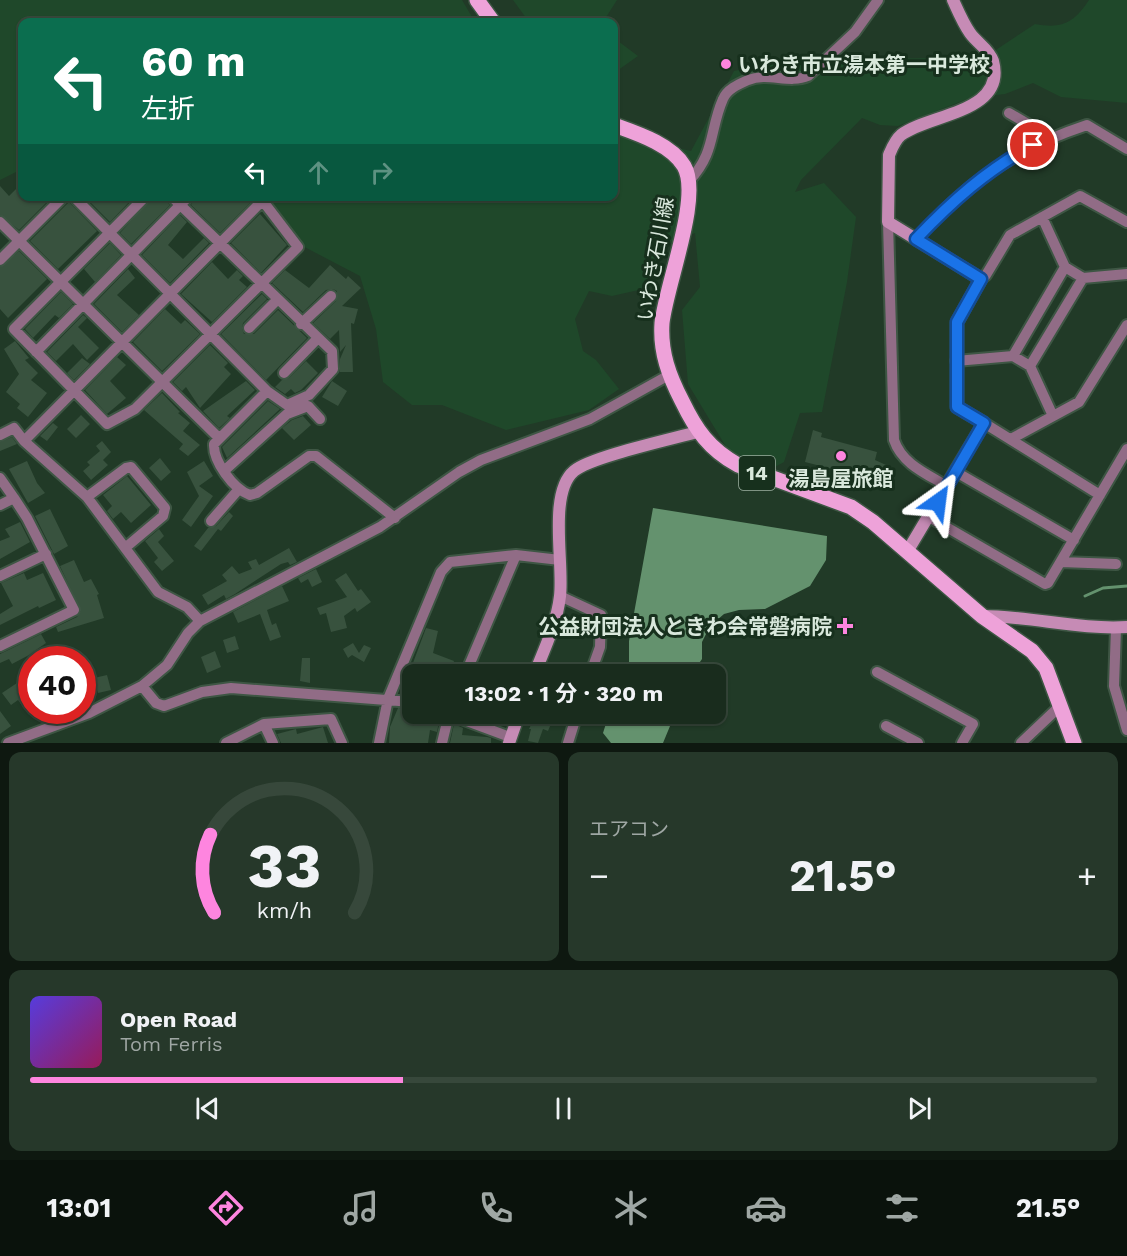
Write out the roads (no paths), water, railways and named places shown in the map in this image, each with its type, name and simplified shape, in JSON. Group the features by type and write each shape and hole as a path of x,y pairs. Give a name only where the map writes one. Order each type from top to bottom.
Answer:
{"main road":[{"path":"477,0 490,18"},
{"name":"いわき石川線","path":"618,127 655,142 677,157 685,167 689,181 685,225 667,293 662,323 662,342 669,375 697,432 722,456 738,465 824,495 850,507 982,616 1040,659 1046,668 1074,743"}],"street":[{"path":"689,181 702,167 712,141 723,99 730,89 752,78 773,76 792,79 808,76 855,32 878,0"},
{"path":"947,486 906,461 898,453 894,440 888,222 889,155 893,145 900,136 913,129 977,103 991,87 994,64 990,54 971,36 953,0"},
{"path":"1009,113 1050,137"},
{"path":"916,239 966,188 998,164 1050,137 1087,126 1127,149"},
{"path":"1100,495 957,407 957,322 981,279 986,275 1010,235 1080,196 1127,222"},
{"path":"0,260 59,201"},
{"path":"78,201 267,391 286,405 309,395 330,374 333,356 318,338 176,201"},
{"path":"141,201 14,329 108,424 135,409 298,247 262,201"},
{"path":"36,352 184,201"},
{"path":"24,441 220,244 258,201"},
{"path":"1042,217 1065,267 1083,278 1127,274"},
{"path":"0,222 218,437"},
{"path":"888,222 981,279"},
{"path":"1013,356 1065,267"},
{"path":"1030,366 1083,278"},
{"path":"301,324 331,296"},
{"path":"249,328 277,300"},
{"path":"1011,439 1079,402 1127,325"},
{"path":"284,373 318,338"},
{"path":"956,361 1013,356 1030,366 1053,416"},
{"path":"8,743 89,713 142,686 167,665 188,633 200,621 395,518 459,472 481,460 590,419 669,375"},
{"path":"267,391 218,437 214,452 239,489 250,495 257,493 309,456 316,456 395,518"},
{"path":"225,470 287,414 308,406 320,419"},
{"path":"907,552 984,423"},
{"path":"0,435 14,428 24,441 87,497 158,592 187,607 200,621"},
{"path":"538,664 552,630 560,596 560,504 567,478 586,464 697,432"},
{"path":"929,517 1045,584 1048,583 1127,449"},
{"path":"87,497 131,467 165,508 163,516 125,548"},
{"path":"956,472 1074,540"},
{"path":"0,478 46,554 74,610 0,646"},
{"path":"211,521 239,489"},
{"path":"0,505 14,498"},
{"path":"0,576 46,554"},
{"path":"379,743 388,699 441,572 450,562 516,555 560,560"},
{"path":"470,664 516,555"},
{"path":"1061,562 1116,564"},
{"path":"560,596 601,615 600,647 594,664"},
{"path":"982,616 1015,616 1121,627 1114,686 1127,730"},
{"path":"877,672 973,724 962,743"},
{"path":"142,686 156,703 164,706 202,692 231,688 402,701"},
{"path":"1022,743 1059,707"},
{"path":"226,743 264,724 331,719 342,743"},
{"path":"264,724 273,743"},
{"path":"442,743 447,724"},
{"path":"472,724 510,740 516,724"},
{"path":"568,743 574,724"},
{"path":"886,726 918,743"}],"waterway":[{"path":"1085,596 1103,588 1127,586"}],"place":[{"name":"いわき市立湯本第一中学校","path":"726,64"},
{"name":"湯島屋旅館","path":"841,456"},
{"name":"公益財団法人ときわ会常磐病院","path":"845,626"}]}
